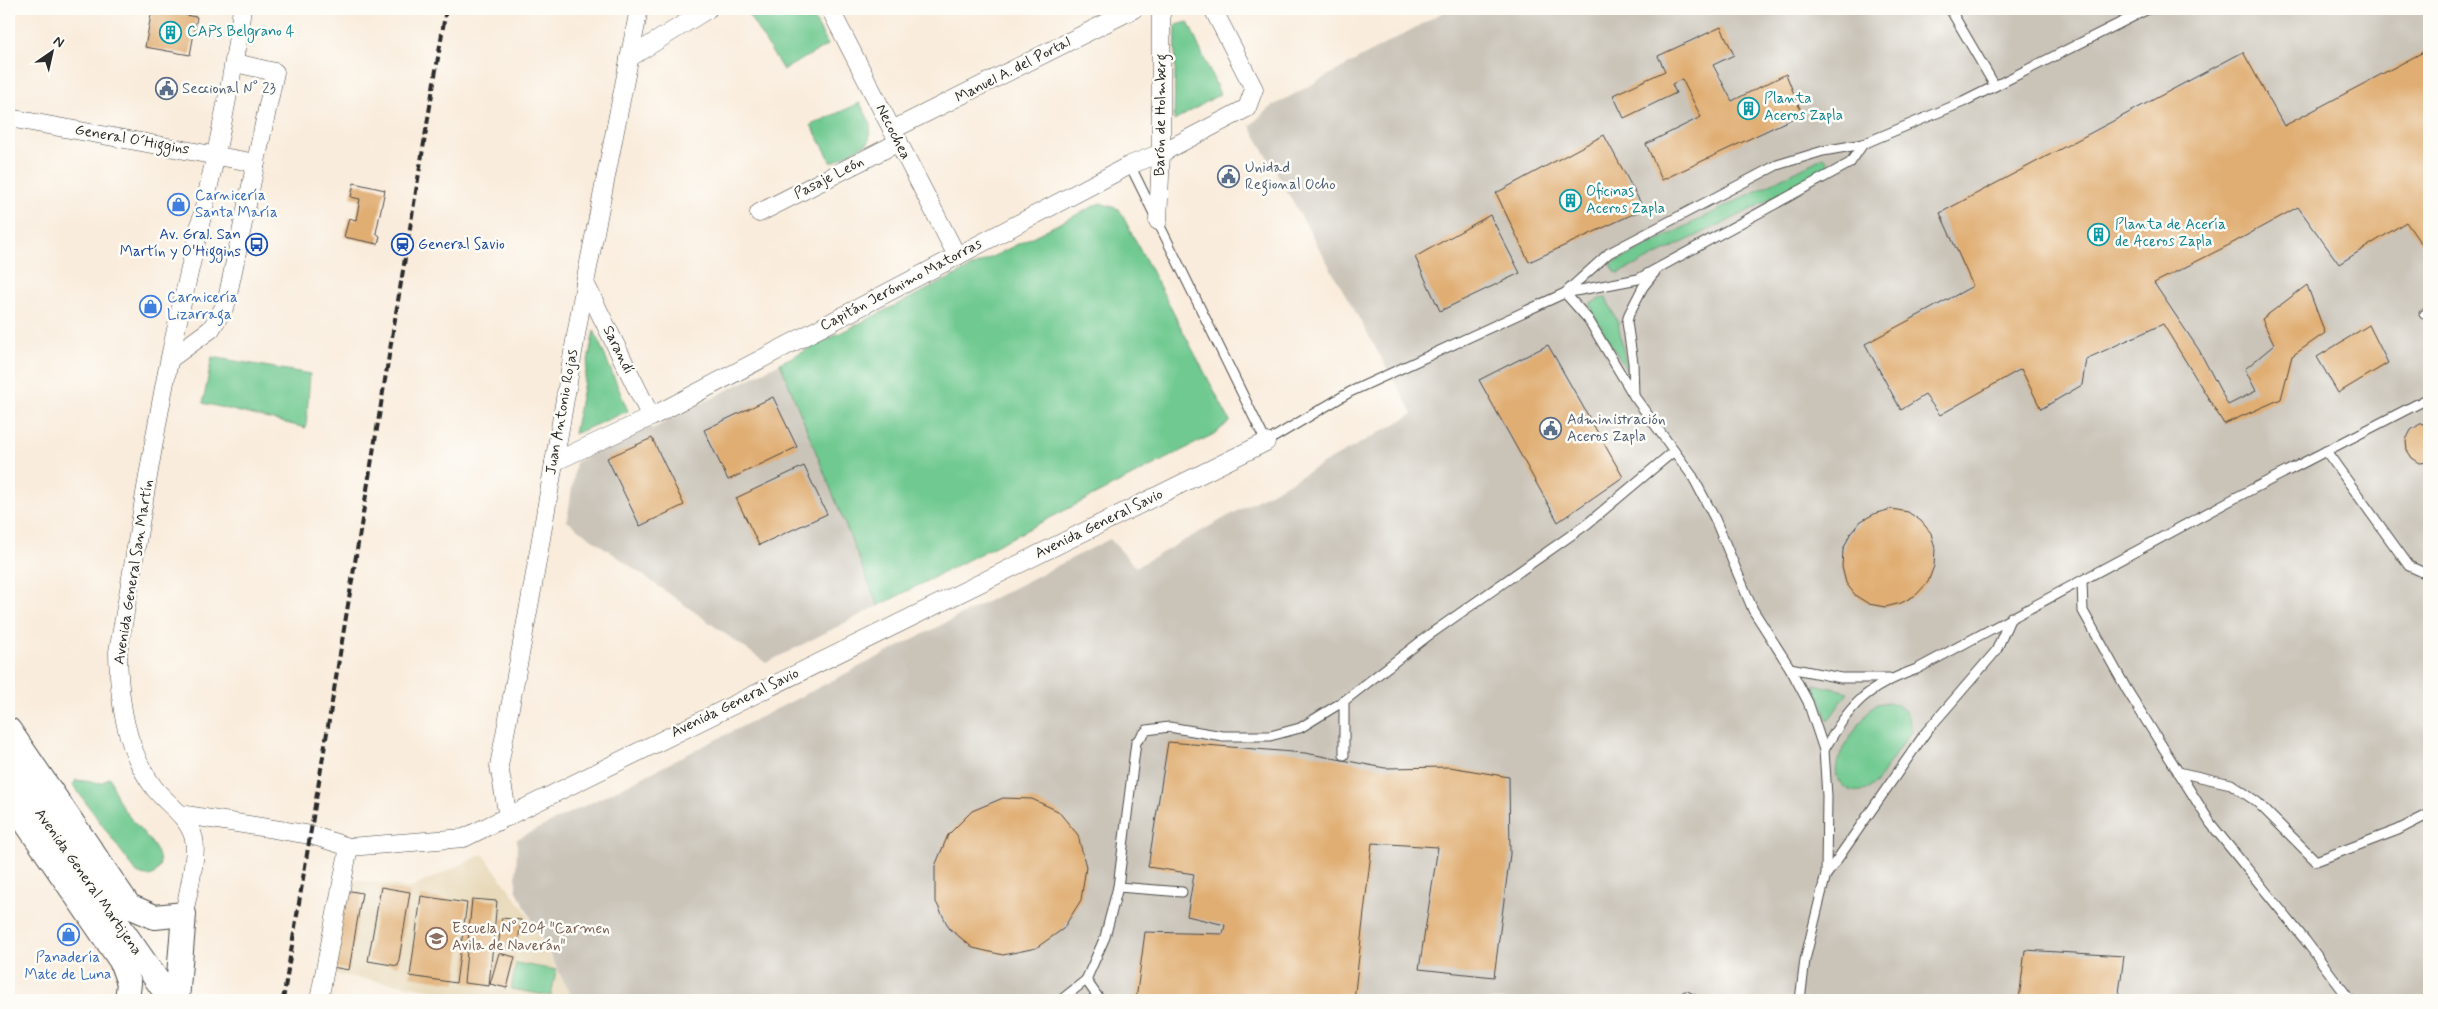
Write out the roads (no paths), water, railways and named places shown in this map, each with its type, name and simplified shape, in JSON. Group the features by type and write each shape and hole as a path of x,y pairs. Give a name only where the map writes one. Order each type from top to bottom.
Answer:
{"street":[{"name":"Avenida General San Martín","path":"184,914 195,840 190,827 155,789 138,763 129,738 118,691 118,652 170,359 216,156 235,63 242,9"},
{"name":"Juan Antonio Rojas","path":"508,816 499,766 585,283 639,9"},
{"path":"629,58 708,9"},
{"name":"Necochea","path":"830,9 957,256"},
{"name":"Manuel A. del Portal","path":"896,136 1134,9"},
{"name":"Barón de Holmberg","path":"1158,220 1161,153 1162,9"},
{"name":"Capitán Jerónimo Matorras","path":"554,462 651,417 1130,165 1161,153 1247,108 1254,89 1214,9"},
{"path":"170,359 211,329 226,304 275,72 235,63"},
{"name":"General O´Higgins","path":"9,118 256,163"},
{"name":"Pasaje León","path":"759,213 896,136"},
{"name":"Sarandí","path":"585,283 651,417"},
{"name":"Avenida General Savio","path":"180,814 311,835 349,848 464,838 1266,442"},
{"path":"9,730 129,906 155,918 184,914 172,999"},
{"name":"Avenida General Martijena","path":"9,769 172,999"},
{"path":"9,798 121,961 129,983 127,1000"},
{"path":"319,1000 349,848"}],"lane":[{"path":"1950,9 1995,86"},
{"path":"1564,293 1609,254 1777,166 1823,151 1863,144 1963,102 2148,9"},
{"path":"1130,165 1266,442 1350,392 1564,293 1603,285 1623,284 1638,279 1850,163 1863,144"},
{"path":"1634,396 1633,363 1627,322 1629,314 1643,287 1658,268"},
{"path":"1564,293 1588,319 1634,396 1693,477 1715,519 1753,610 1790,668 1808,702 1824,750 1827,796 1826,874 1805,960 1800,1000"},
{"path":"1824,750 1842,720 1863,695 1891,678 1917,669 2011,616 2082,581 2429,398"},
{"path":"1062,1000 1086,980 1105,937 1118,888 1136,742 1147,730 1169,727 1223,736 1270,736 1300,728 1344,701 1429,635 1587,524 1674,451"},
{"path":"2326,452 2409,566 2429,575"},
{"path":"2082,581 2083,610 2127,690 2211,824 2350,1000"},
{"path":"1826,874 1926,732 1996,651 2011,616"},
{"path":"1790,668 1841,678 1891,678"},
{"path":"1344,701 1344,755"},
{"path":"2178,772 2231,784 2257,802 2316,861 2398,830 2429,814"},
{"path":"1118,888 1182,892"},
{"path":"1086,980 1100,1000"}],"railway":[{"path":"283,1000 446,9"}],"place":[{"name":"CAPs Belgrano 4","path":"171,32"},
{"name":"Seccional N° 23","path":"166,89"},
{"name":"Planta Aceros Zapla","path":"1748,108"},
{"name":"Unidad Regional Ocho","path":"1229,177"},
{"name":"Oficinas Aceros Zapla","path":"1570,201"},
{"name":"Carnicería Santa María","path":"179,205"},
{"name":"Planta de Acería de Aceros Zapla","path":"2099,234"},
{"name":"Av. Gral. San Martín y O'Higgins","path":"257,244"},
{"name":"General Savio","path":"402,245"},
{"name":"Carnicería Lizarraga","path":"151,307"},
{"name":"Administración Aceros Zapla","path":"1551,429"},
{"name":"Panadería Mate de Luna","path":"68,935"},
{"name":"Escuela N° 204 \"Carmen Avila de Naverán\"","path":"436,938"}]}
